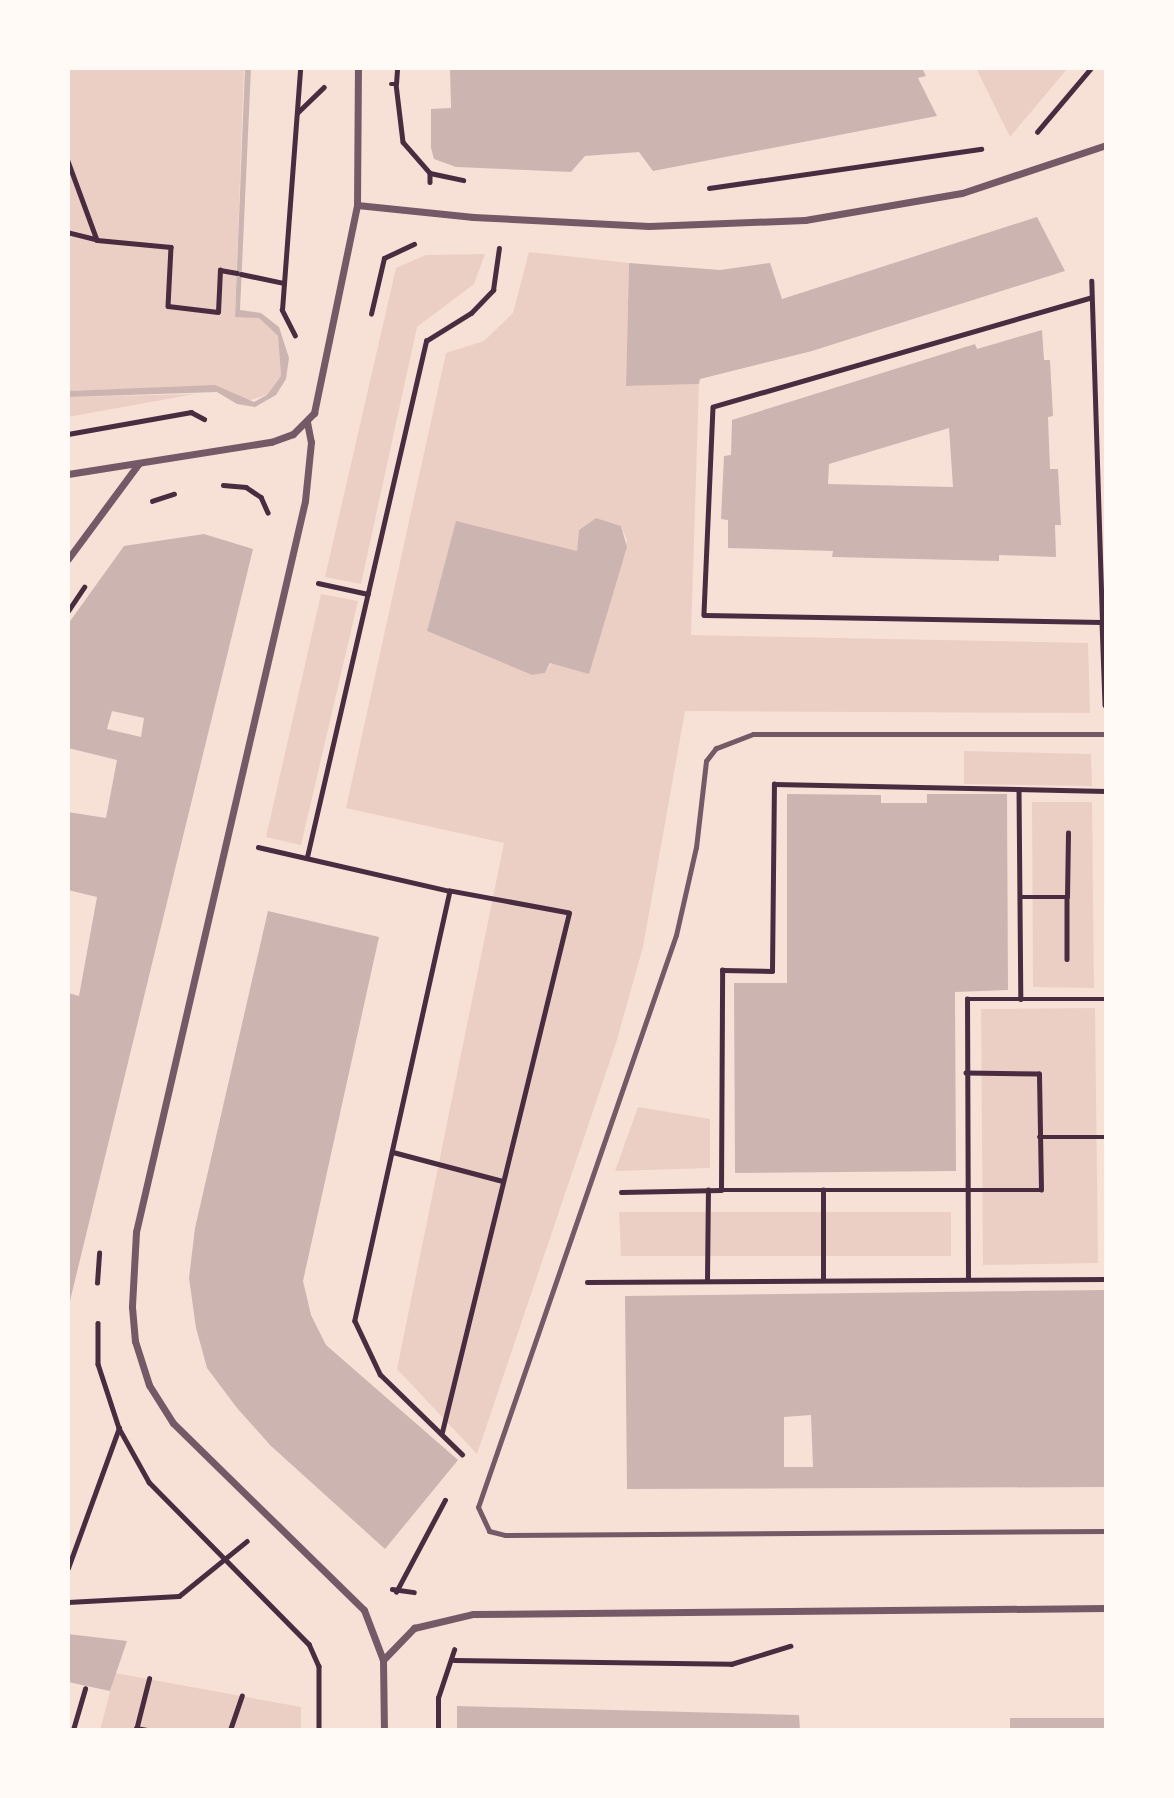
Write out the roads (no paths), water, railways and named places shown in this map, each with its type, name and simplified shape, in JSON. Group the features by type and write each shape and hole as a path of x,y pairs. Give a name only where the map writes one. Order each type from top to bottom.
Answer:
{"street":[{"path":"68,474 271,442 307,422 314,414 357,205 358,68"},
{"path":"357,205 473,217 649,226 806,220 962,193 1106,145"},
{"path":"307,422 311,442 305,501 136,1232 132,1307 141,1363 161,1407 364,1610 383,1660 384,1730"},
{"path":"68,559 139,463"},
{"path":"383,1660 414,1628 453,1616 1106,1608"}],"lane":[{"path":"1106,734 753,734 716,748 706,761 696,847 676,935 478,1507 489,1531 505,1535 1106,1531"}]}
